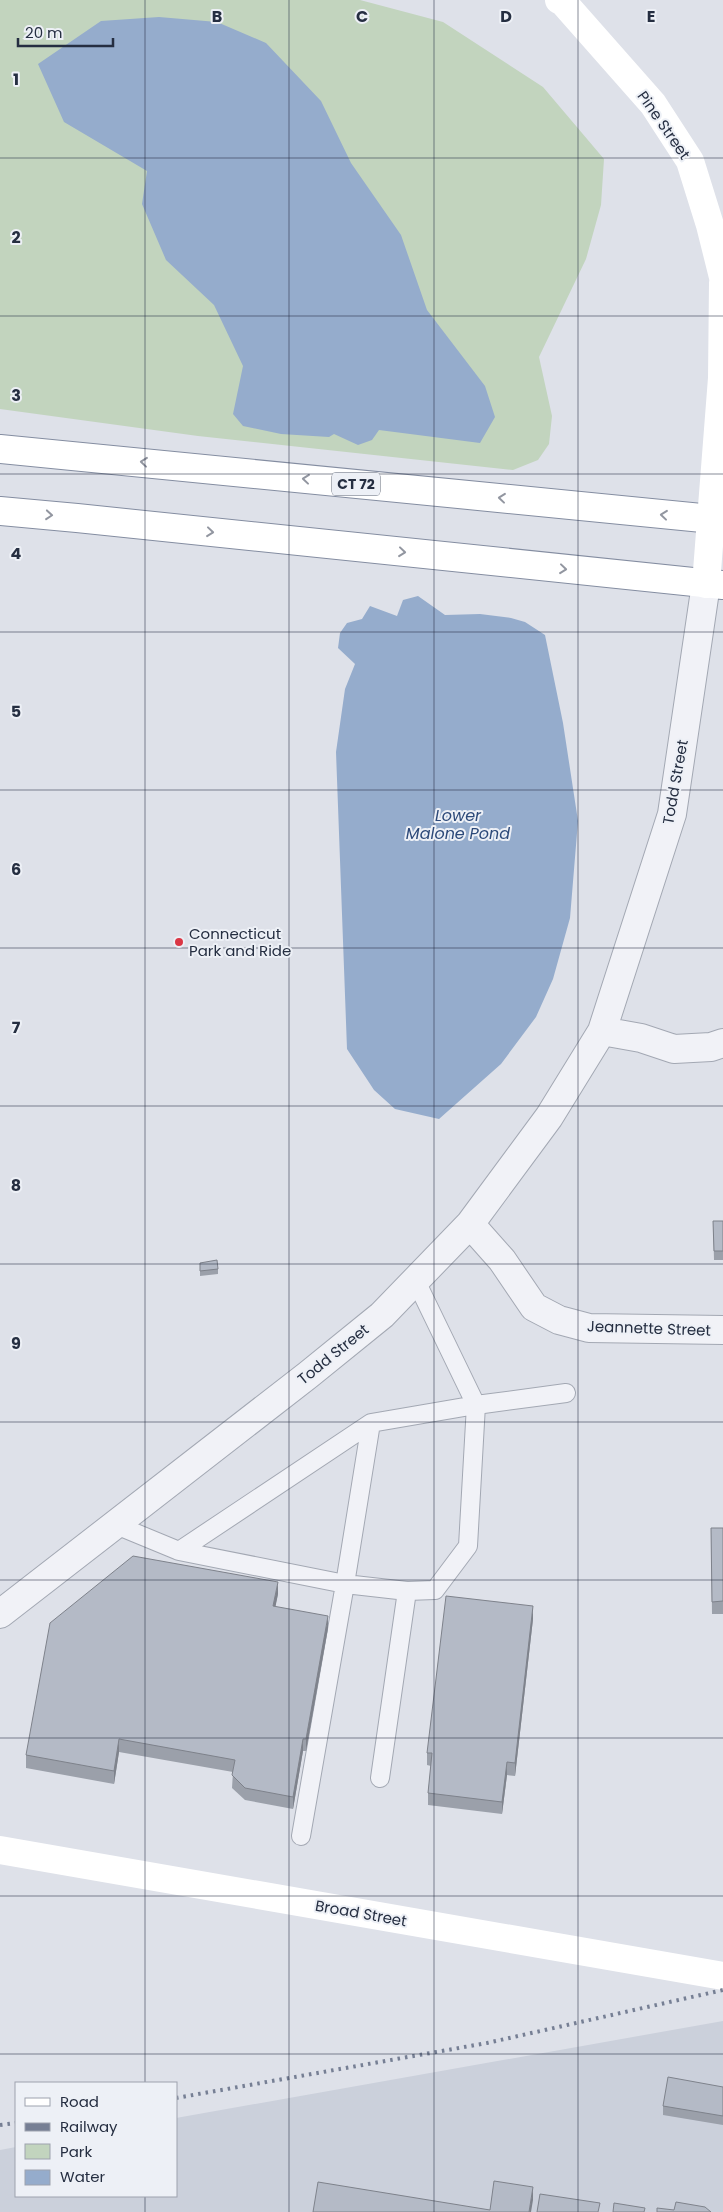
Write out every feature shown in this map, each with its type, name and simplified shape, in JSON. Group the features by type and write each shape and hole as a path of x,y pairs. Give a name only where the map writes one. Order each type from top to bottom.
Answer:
{"main road":[{"name":"Pine Street","path":"559,0 563,2 653,104 690,161 717,224 723,277"},
{"path":"0,511 715,584 722,378 723,283"},
{"name":"CT 72","path":"0,449 718,520"},
{"name":"Broad Street","path":"0,1850 723,1976"}],"street":[{"name":"Todd Street","path":"0,1614 308,1375 382,1315 470,1224 550,1117 602,1031 672,814 715,584"},
{"path":"602,1031 641,1038 674,1050 711,1047 723,1043"},
{"name":"Jeannette Street","path":"470,1224 502,1260 534,1307 559,1320 589,1328 723,1330"}],"lane":[{"path":"116,1524 178,1551 345,1584 407,1592 436,1590 468,1546 476,1405 416,1281"},
{"path":"178,1551 371,1423 476,1405 566,1393"},
{"path":"301,1836 371,1423"},
{"path":"380,1778 407,1592"}],"shaded area":[{"path":"723,2021 723,2212 0,2212 0,2150 15,2147 15,2197 178,2197 178,2118"}],"green space":[{"path":"0,0 360,0 443,22 543,87 604,159 601,205 586,259 539,357 552,416 549,444 538,460 513,470 198,436 0,409"}],"water":[{"path":"159,17 217,22 266,43 321,101 351,163 401,235 427,310 485,386 495,417 480,443 379,430 372,440 358,445 334,434 329,437 281,434 243,426 233,414 243,366 214,305 166,260 142,204 147,171 64,122 38,64 101,21"},
{"name":"Lower Malone Pond","path":"418,596 445,615 480,614 511,618 525,622 545,635 563,723 578,821 570,918 553,979 536,1017 501,1064 439,1119 395,1109 374,1090 347,1049 336,752 345,689 355,664 338,648 340,633 347,623 362,619 370,606 397,616 403,600"}],"building":[{"path":"713,1221 723,1221 723,1251 714,1251"},
{"path":"217,1260 218,1269 200,1271 200,1263"},
{"path":"711,1528 723,1528 723,1601 712,1602"},
{"path":"133,1556 278,1582 273,1606 328,1616 306,1739 303,1739 293,1797 245,1788 232,1775 235,1760 119,1739 114,1771 26,1755 50,1623"},
{"path":"446,1596 533,1606 515,1763 507,1762 502,1802 428,1793 432,1753 427,1753"},
{"path":"668,2077 723,2087 723,2116 663,2106"},
{"path":"494,2181 533,2187 529,2212 313,2212 318,2182 490,2210"},
{"path":"540,2194 600,2203 598,2212 537,2212"},
{"path":"676,2202 705,2207 711,2212 657,2212 657,2208 674,2210"},
{"path":"614,2203 645,2208 644,2212 613,2212"}],"railway":[{"path":"178,2098 487,2043 723,1990"},
{"path":"0,2125 15,2123"}],"place":[{"name":"Connecticut Park and Ride","path":"179,942"}]}
